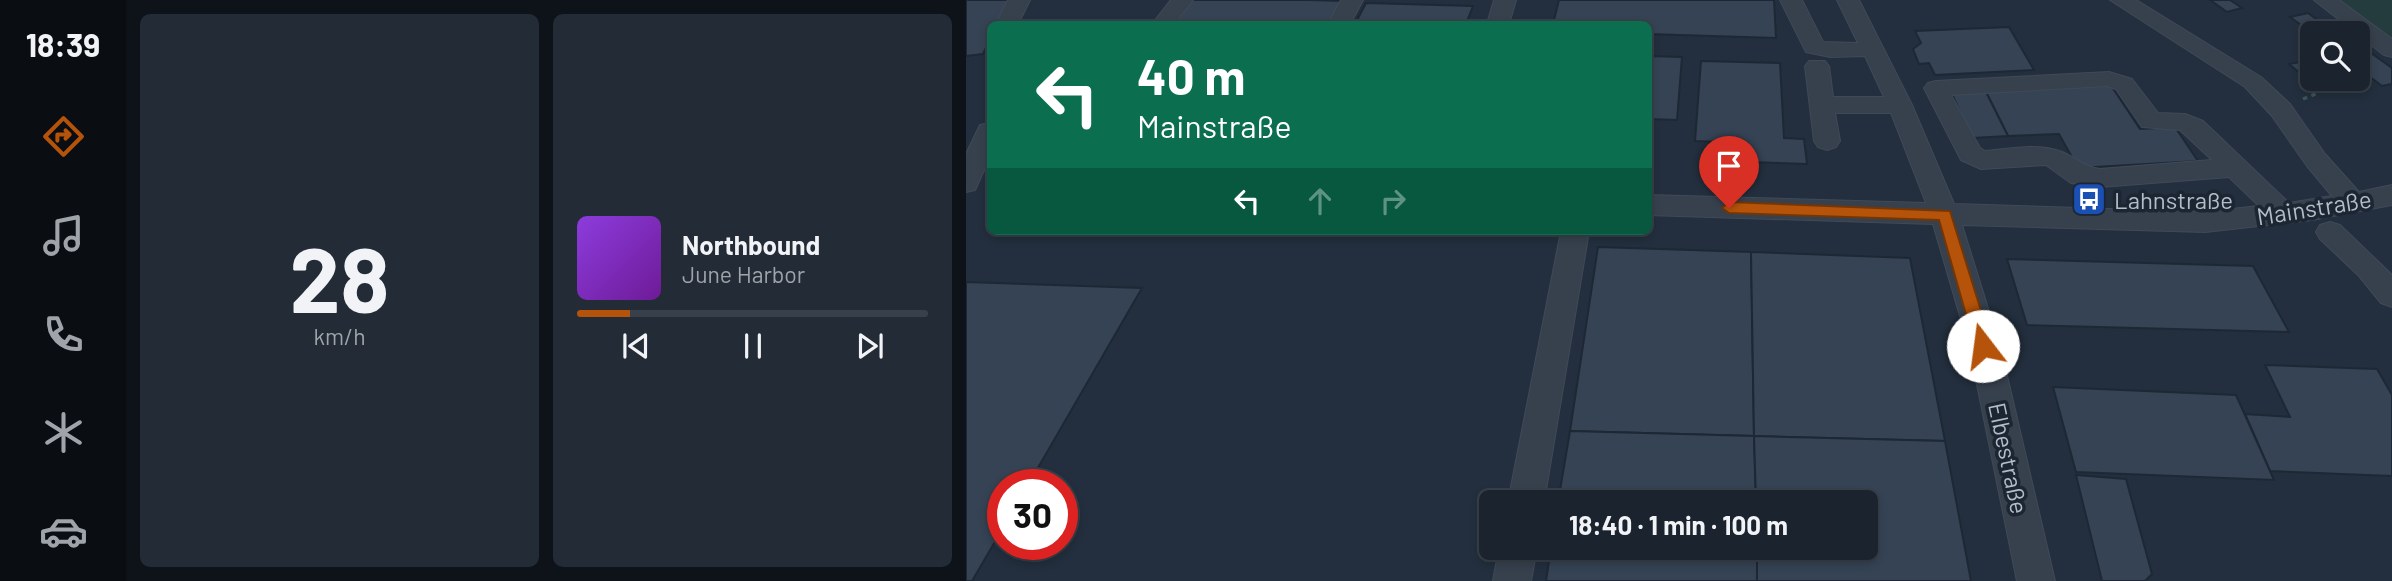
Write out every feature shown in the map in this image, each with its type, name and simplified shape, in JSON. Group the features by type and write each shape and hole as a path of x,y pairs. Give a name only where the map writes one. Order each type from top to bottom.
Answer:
{"street":[{"path":"1008,21 1019,0"},
{"path":"1165,21 1182,0"},
{"path":"1341,21 1352,0"},
{"path":"1499,21 1506,0"},
{"path":"1791,0 1814,47 1830,50 1874,49"},
{"path":"1848,0 1896,97 1944,215"},
{"path":"2122,0 2253,82 2281,110 2316,160 2353,203"},
{"path":"2157,0 2181,37"},
{"path":"2325,0 2392,50"},
{"path":"1817,66 1827,141"},
{"path":"1822,104 1896,97 1936,88 2109,79 2118,81 2124,84 2151,121 2185,122 2284,214"},
{"path":"1936,88 1970,154 1981,160 2046,156 2054,158 2080,176 2100,178 2236,167"},
{"path":"987,136 966,186 987,187"},
{"path":"2165,173 2193,221"},
{"name":"Mainstraße","path":"1652,205 2193,221 2284,214 2392,195"},
{"name":"Elbestraße","path":"1944,215 1993,383 2036,581"},
{"path":"2330,232 2369,268 2392,295"},
{"path":"1528,490 1574,235"},
{"path":"1512,581 1516,560"}],"green space":[{"path":"2335,0 2392,0 2392,41 2370,25 2370,21 2364,21"}],"building":[{"path":"966,0 1011,0 1000,21 987,21 987,45 983,54 966,56"},
{"path":"1186,0 1344,1 1333,21 1169,21"},
{"path":"1559,0 1774,0 1776,38 1652,34 1652,21 1554,21"},
{"path":"2210,0 2230,0 2242,8 2227,12"},
{"path":"1366,3 1473,6 1467,21 1357,21"},
{"path":"2308,13 2319,21 2300,21 2300,24 2290,17"},
{"path":"2009,27 2034,70 1935,75 1929,63 1919,64 1913,49 1921,43 1915,31"},
{"path":"2370,52 2392,68 2392,84 2382,86 2370,77"},
{"path":"1652,56 1682,57 1677,120 1652,119"},
{"path":"1701,61 1780,63 1784,138 1804,139 1807,164 1720,161 1720,142 1695,141"},
{"path":"2300,62 2300,73 2289,64"},
{"path":"2110,84 2140,129 2175,127 2198,161 2078,168 2059,134 2008,136 1985,90"},
{"path":"1985,90 2008,136 1972,138 1951,92"},
{"path":"1598,247 1751,252 1754,436 1570,431"},
{"path":"1751,252 1910,258 1945,441 1754,436"},
{"path":"2007,259 2253,266 2289,332 2027,325"},
{"path":"966,282 1142,288 1037,469 987,469 987,555 972,581 966,581"},
{"path":"2265,365 2377,369 2392,395 2392,476 2270,471 2245,414 2290,417"},
{"path":"2053,387 2236,395 2274,480 2076,472"},
{"path":"1570,431 1754,436 1756,490 1560,490"},
{"path":"1754,436 1945,441 1971,581 1757,581 1757,560 1878,560 1878,490 1756,490"},
{"path":"2076,475 2126,479 2152,574 2145,581 2102,581"},
{"path":"1549,560 1757,560 1757,581 1546,581"}],"place":[{"name":"Lahnstraße","path":"2089,199"}],"route":[{"path":"1729,208 1944,215 1983,346"}]}
